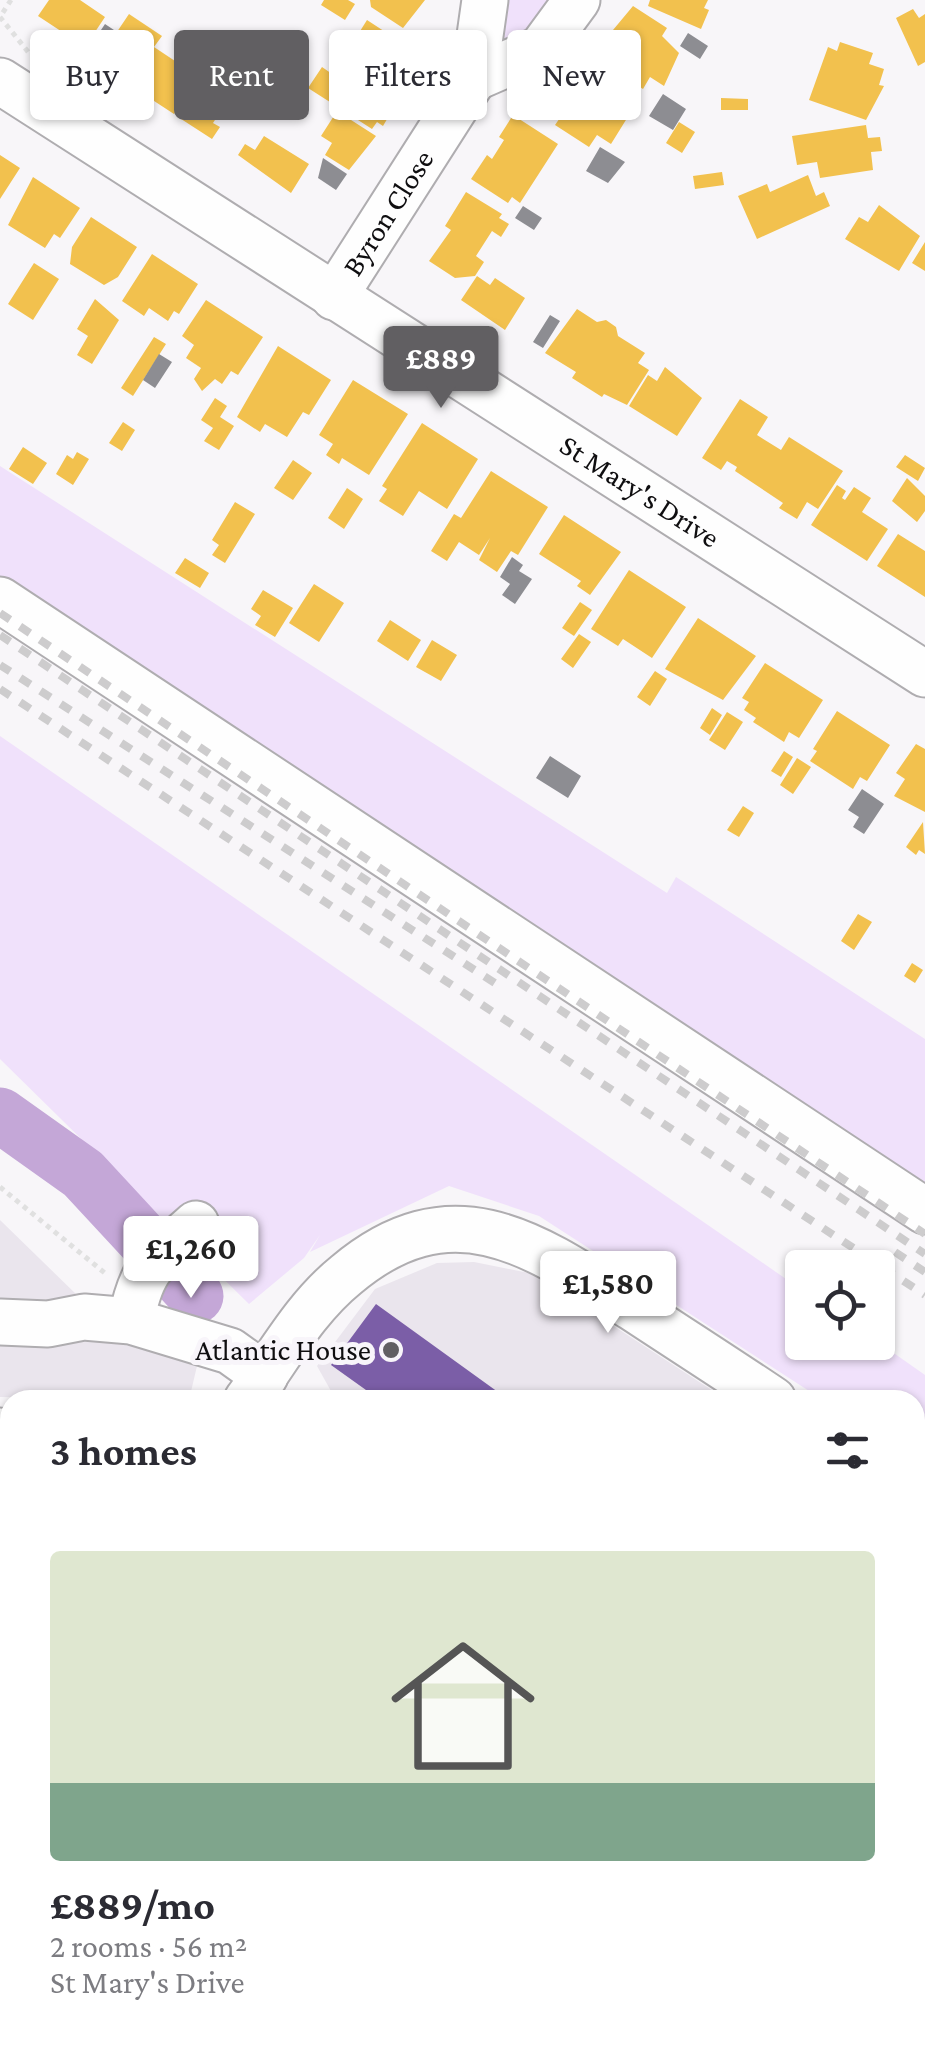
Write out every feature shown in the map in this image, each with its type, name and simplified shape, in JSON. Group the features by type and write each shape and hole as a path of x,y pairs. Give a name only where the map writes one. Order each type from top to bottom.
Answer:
{"street":[{"name":"Byron Close","path":"481,30 486,0"},
{"path":"487,72 541,49 577,0"},
{"name":"St Mary's Drive","path":"17,70 334,297 925,674"},
{"name":"Byron Close","path":"334,297 447,120"},
{"path":"0,600 925,1211"},
{"path":"131,1321 138,1283 150,1264 196,1224"},
{"path":"0,1322 48,1324 84,1317 131,1321 230,1351 256,1388 312,1307 347,1273 416,1234 458,1228 501,1234 537,1247 759,1390"}],"path":[{"path":"11,0 0,17 17,70"},
{"path":"0,1188 111,1278 131,1321"}],"shaded area":[{"path":"497,0 560,0 544,28 507,30 505,41 496,34"},
{"path":"0,466 667,893 676,877 925,1039 925,1212 0,600"},
{"path":"0,736 785,1278 785,1360 895,1360 895,1354 925,1375 925,1390 808,1390 539,1216 449,1186 310,1252 320,1235 304,1258 249,1304 0,1059"},
{"path":"0,1220 79,1297 173,1348 197,1366 191,1390 0,1390"},
{"path":"474,1262 534,1274 712,1390 330,1390 317,1366 375,1289 437,1263"}],"building: Homes":[{"path":"49,0 80,0 105,17 96,30 59,30 38,16"},
{"path":"324,0 348,0 355,4 345,20 321,5"},
{"path":"370,0 425,0 403,28 371,7"},
{"path":"650,0 708,0 704,8 709,10 701,29 648,6"},
{"path":"633,6 667,28 662,36 679,53 664,86 650,77 641,88 641,30 613,30"},
{"path":"913,9 919,18 925,14 925,62 918,66 896,18"},
{"path":"129,14 153,30 118,30"},
{"path":"367,20 382,30 361,30"},
{"path":"154,31 162,36 154,47"},
{"path":"840,42 873,53 869,64 884,69 879,85 884,86 866,120 809,100 828,47 837,51"},
{"path":"154,47 174,60 174,114 154,101"},
{"path":"322,67 329,72 329,101 309,89"},
{"path":"721,98 748,99 748,110 721,110"},
{"path":"183,120 215,120 213,123 220,127 212,139"},
{"path":"331,120 351,120 376,136 349,170 325,155 332,143 321,136"},
{"path":"358,120 387,120 383,126 377,122 372,129"},
{"path":"510,120 521,120 558,144 520,203 512,197 508,203 471,179 487,155 492,159 504,140 499,137"},
{"path":"558,120 626,120 611,144 597,135 589,147 555,125"},
{"path":"679,122 695,132 682,153 666,143"},
{"path":"866,125 868,138 880,137 882,151 871,152 873,170 820,178 817,162 797,165 792,136"},
{"path":"264,136 309,164 291,193 238,155 245,144 255,150"},
{"path":"0,155 20,168 0,199"},
{"path":"722,172 724,185 695,189 693,176"},
{"path":"808,175 816,196 824,192 830,206 757,239 738,196 767,184 770,192"},
{"path":"33,177 80,208 60,238 54,234 45,248 8,225"},
{"path":"466,192 502,214 499,218 509,224 501,237 492,231 476,256 484,262 475,276 455,278 429,261 451,230 445,226"},
{"path":"879,205 920,236 899,271 845,239 859,217 868,222"},
{"path":"91,217 137,247 118,277 104,285 70,264 72,247"},
{"path":"925,242 925,271 912,263"},
{"path":"152,254 198,284 179,314 174,311 168,321 149,308 144,316 122,301"},
{"path":"34,263 59,279 33,320 8,304"},
{"path":"477,276 490,285 495,278 525,298 505,330 461,300"},
{"path":"95,299 119,320 92,364 77,355 88,336 77,329"},
{"path":"206,300 263,337 238,375 231,371 222,384 215,379 202,391 194,379 201,368 186,358 194,345 182,336"},
{"path":"577,309 597,322 606,320 616,327 618,336 645,353 638,363 649,370 627,405 604,394 602,397 572,378 576,372 545,353"},
{"path":"154,337 166,344 133,396 121,388"},
{"path":"278,346 331,380 309,415 303,412 287,437 265,424 260,432 237,417"},
{"path":"665,367 702,398 677,436 629,406 648,375 657,381"},
{"path":"353,380 408,414 369,475 342,458 339,464 326,455 333,444 319,435"},
{"path":"215,398 227,406 220,417 234,426 219,450 204,441 213,428 201,420"},
{"path":"740,399 768,417 757,435 781,450 789,437 843,471 818,509 807,502 797,519 779,508 783,503 735,471 737,467 727,461 721,470 702,458"},
{"path":"123,422 135,430 122,451 109,443"},
{"path":"422,423 478,459 447,509 419,491 403,516 379,501 387,489 382,486"},
{"path":"23,447 47,463 33,484 9,469"},
{"path":"77,452 89,459 73,485 56,474 67,455 73,459"},
{"path":"905,455 925,468 918,481 896,467"},
{"path":"293,460 312,473 293,500 274,488"},
{"path":"491,471 548,507 518,555 511,551 497,572 479,560 490,538 479,555 459,542 447,561 431,551 454,514 461,518"},
{"path":"907,478 925,496 925,511 917,522 892,501"},
{"path":"837,485 846,491 842,498 845,500 854,487 871,498 862,512 888,529 867,561 811,525"},
{"path":"347,488 363,499 344,529 328,518"},
{"path":"235,502 255,514 225,563 212,555 219,545 212,540"},
{"path":"564,515 621,552 590,595 577,586 581,581 539,554"},
{"path":"898,534 925,551 925,597 877,566"},
{"path":"185,558 209,573 200,588 175,573"},
{"path":"629,570 686,607 652,658 623,639 618,646 591,629"},
{"path":"314,584 344,603 319,642 289,623"},
{"path":"263,590 293,608 275,637 255,625 261,616 251,609"},
{"path":"580,602 592,610 574,636 562,628"},
{"path":"698,618 756,656 723,700 665,669"},
{"path":"390,620 421,640 408,661 377,641"},
{"path":"579,634 591,642 573,668 561,659"},
{"path":"432,640 457,655 441,681 416,667"},
{"path":"765,663 823,700 799,738 789,732 784,742 753,722 756,718 744,710 749,702 742,698"},
{"path":"655,671 667,679 650,706 637,697"},
{"path":"712,708 722,715 710,735 700,728"},
{"path":"837,711 890,745 867,781 860,777 853,789 810,761 817,751 813,749"},
{"path":"727,712 743,722 725,750 709,740"},
{"path":"916,744 925,749 925,812 894,796 905,779 896,773"},
{"path":"784,751 793,757 781,777 771,771"},
{"path":"797,758 811,767 793,794 780,785"},
{"path":"743,806 754,813 739,837 727,830"},
{"path":"923,822 925,854 919,850 916,855 906,847"},
{"path":"858,914 872,922 854,950 841,941"},
{"path":"912,963 923,970 915,983 904,976"}],"building: Offices":[{"name":"Atlantic House","path":"376,1304 495,1390 366,1390 331,1365"}],"building: Industry":[{"path":"688,33 708,46 700,59 680,46"},
{"path":"663,94 686,109 673,130 649,116"},
{"path":"600,147 625,162 608,183 586,171"},
{"path":"323,158 347,174 336,190 318,178"},
{"path":"523,206 542,218 534,230 515,218"},
{"path":"550,315 560,321 543,348 533,342"},
{"path":"159,354 172,362 155,388 143,380"},
{"path":"512,557 523,565 519,571 532,579 515,604 502,595 510,584 500,577"},
{"path":"550,756 581,776 568,798 536,778"},
{"path":"862,789 884,804 864,834 853,827 859,817 848,810"}],"waterway":[{"path":"0,1115 83,1174 196,1296"}],"railway":[{"path":"0,613 925,1234"},
{"path":"0,635 925,1254"},
{"path":"0,665 501,987"},
{"path":"0,689 925,1295"},
{"path":"895,1252 925,1272"}],"place":[{"name":"Atlantic House","path":"391,1350"}]}
